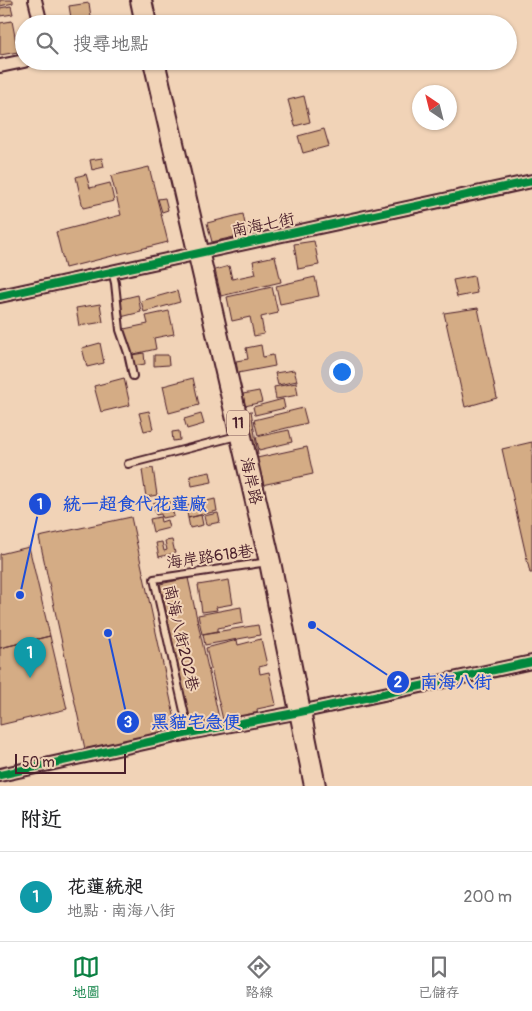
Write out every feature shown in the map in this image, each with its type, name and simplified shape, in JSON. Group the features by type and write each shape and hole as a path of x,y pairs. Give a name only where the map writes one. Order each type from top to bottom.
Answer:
{"main road":[{"path":"141,0 144,15"},
{"name":"海岸路","path":"156,70 270,562 315,786"}],"street":[{"path":"35,0 39,15"},
{"path":"0,66 15,63"},
{"name":"南海七街","path":"0,296 532,181"},
{"path":"0,775 189,733 300,712 532,662"}],"lane":[{"path":"112,272 120,330 133,376"},
{"path":"128,464 241,435"},
{"name":"海岸路618巷","path":"154,579 270,562"},
{"name":"南海八街202巷","path":"154,579 189,733"}],"building":[{"path":"0,0 13,0 13,3 0,6"},
{"path":"89,3 91,15 70,15 69,6"},
{"path":"11,6 13,14 0,16 0,8"},
{"path":"12,21 15,36 15,52 0,55 0,23"},
{"path":"304,96 310,122 295,126 288,100"},
{"path":"324,129 329,146 303,153 298,136"},
{"path":"102,158 104,167 92,170 90,160"},
{"path":"149,167 168,242 65,268 56,232 121,215 111,176"},
{"path":"86,174 90,188 110,183 114,201 83,208 76,177"},
{"path":"165,198 168,210 162,212 158,199"},
{"path":"243,214 247,234 212,242 207,223"},
{"path":"314,241 319,265 298,269 294,244"},
{"path":"275,256 281,282 221,296 215,270 229,266 232,279 256,274 253,261"},
{"path":"474,276 477,293 457,297 453,280"},
{"path":"315,277 319,296 280,304 276,286"},
{"path":"272,287 278,313 261,317 264,334 254,336 250,317 232,321 227,297"},
{"path":"177,291 180,302 144,312 141,301"},
{"path":"138,295 141,312 121,317 117,300"},
{"path":"100,304 103,322 79,326 76,308"},
{"path":"478,308 497,398 465,407 444,313"},
{"path":"169,311 174,334 154,338 156,349 130,355 124,329 148,324 146,316"},
{"path":"100,343 104,363 87,367 82,348"},
{"path":"261,345 263,357 273,355 275,366 238,373 236,361 248,359 246,348"},
{"path":"144,353 145,364 133,366 131,355"},
{"path":"154,355 168,355 169,365 154,366"},
{"path":"294,370 297,381 278,385 275,373"},
{"path":"124,378 130,405 101,412 94,386"},
{"path":"193,378 199,405 169,413 163,386"},
{"path":"296,383 298,395 276,399 274,387"},
{"path":"259,391 262,402 245,406 243,394"},
{"path":"283,399 285,408 255,415 253,407"},
{"path":"303,408 307,423 258,435 254,420"},
{"path":"149,411 153,429 144,431 139,413"},
{"path":"251,411 258,454 250,456 243,413"},
{"path":"201,414 204,424 187,429 184,419"},
{"path":"289,430 292,442 259,450 256,437"},
{"path":"179,431 180,440 173,441 172,432"},
{"path":"532,442 532,573 530,573 502,449"},
{"path":"307,447 313,474 262,485 257,458"},
{"path":"153,468 157,495 146,497 142,470"},
{"path":"210,472 212,482 192,486 190,476"},
{"path":"169,499 174,516 162,518 161,514 156,515 153,503"},
{"path":"215,499 217,511 188,518 186,506"},
{"path":"218,513 220,522 206,525 204,516"},
{"path":"201,515 203,525 190,528 188,518"},
{"path":"131,517 177,729 85,749 39,537"},
{"path":"160,517 161,522 167,520 169,528 153,532 150,519"},
{"path":"172,540 175,553 159,557 156,543 162,542 164,551 167,550 165,541"},
{"path":"29,547 50,636 0,648 0,554"},
{"path":"188,578 219,718 191,725 160,584"},
{"path":"229,580 233,604 216,607 217,610 202,612 198,585"},
{"path":"241,607 243,623 218,628 218,631 202,634 198,615"},
{"path":"258,625 260,635 205,645 203,634"},
{"path":"50,636 67,709 0,725 0,648"},
{"path":"261,639 267,665 259,667 260,674 269,672 276,705 257,709 258,715 224,724 206,648 237,640 238,645"}],"cycle path":[{"path":"0,296 532,181"},
{"path":"0,775 189,733 300,712 532,662"}],"place":[{"name":"統一超食代花蓮廠","path":"20,595"},
{"name":"南海八街","path":"312,625"},
{"name":"黑貓宅急便","path":"108,633"},
{"name":"花蓮統昶","path":"30,678"}]}
